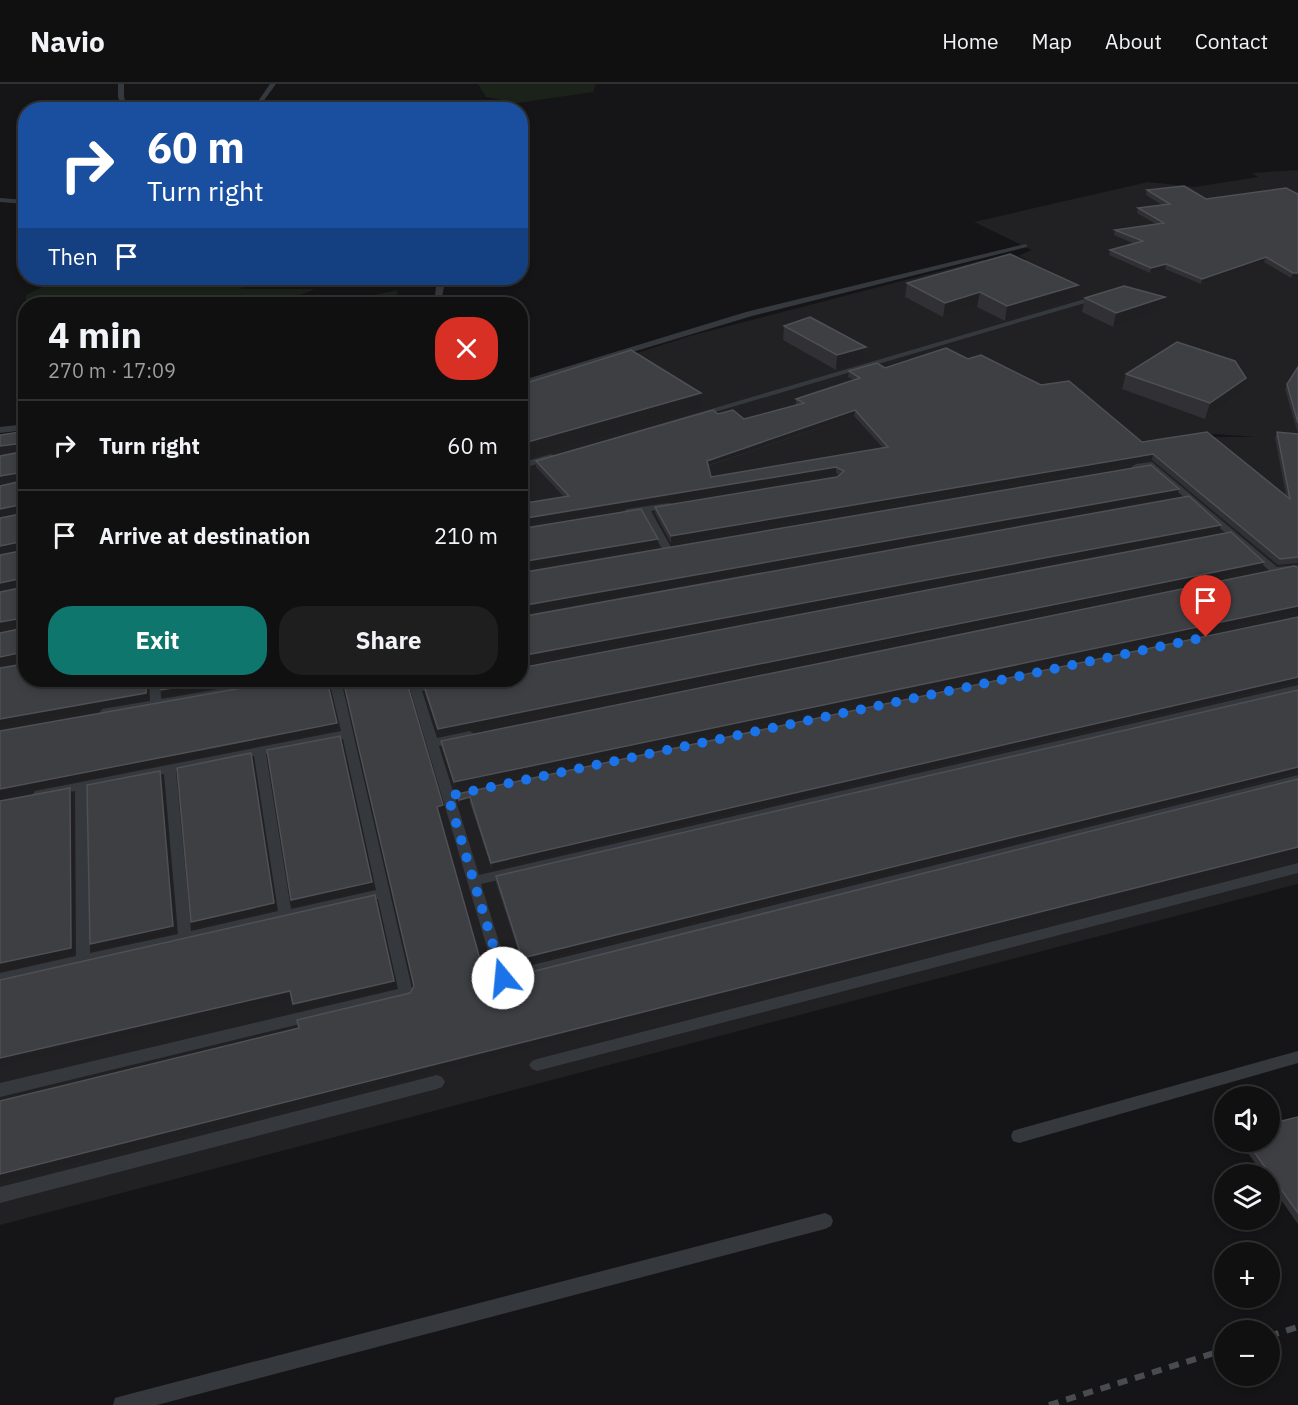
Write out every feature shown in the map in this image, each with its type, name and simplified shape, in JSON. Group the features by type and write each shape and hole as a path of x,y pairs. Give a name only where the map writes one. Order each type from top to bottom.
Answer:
{"lane":[{"path":"121,84 123,102"},
{"path":"260,102 273,84"},
{"path":"0,200 18,201"},
{"path":"528,382 749,314 1025,246"},
{"path":"612,439 1104,296"},
{"path":"0,430 18,428"},
{"path":"528,464 567,452"},
{"path":"1129,468 1152,465 1232,533 1269,572 1294,567 1298,570"},
{"path":"1178,499 1190,497"},
{"path":"611,515 679,504"},
{"path":"645,510 667,549"},
{"path":"1220,535 1232,533"},
{"path":"656,551 678,547"},
{"path":"155,687 156,703"},
{"path":"89,716 227,687"},
{"path":"0,1090 406,993 337,687"},
{"path":"422,687 416,688 433,743 454,795 474,881 503,978 1298,779"},
{"path":"474,881 1298,689"},
{"path":"433,743 480,733"},
{"path":"23,797 348,734"},
{"path":"259,751 285,915"},
{"path":"170,768 185,937"},
{"path":"81,786 83,960"},
{"path":"537,1065 1298,868"},
{"path":"0,979 384,893"},
{"path":"1019,1136 1298,1057"},
{"path":"0,1195 437,1082"},
{"path":"122,1405 825,1221"}],"shaded area":[{"path":"478,84 596,84 593,92 525,102 486,97"},
{"path":"1298,170 1298,884 0,1225 0,436 18,434 18,687 528,687 528,388 690,336 983,260 1002,268 1026,259 1018,256 1032,250 974,222 1148,182 1195,187 1258,177 1252,173","holes":["1215,434 1256,437 1205,437 888,477 1136,441"]},
{"path":"47,285 242,285 241,289 315,289 295,297 26,297"},
{"path":"398,290 396,297 366,297"}],"building":[{"path":"1184,186 1206,199 1286,188 1298,194 1298,273 1293,273 1266,257 1202,279 1166,264 1151,268 1110,250 1143,241 1115,230 1164,223 1138,208 1170,204 1147,190"},
{"path":"1010,254 1078,285 1007,306 980,292 945,303 907,283"},
{"path":"1124,286 1165,297 1116,313 1085,298"},
{"path":"810,317 866,347 837,355 784,326"},
{"path":"1177,342 1235,361 1246,378 1210,403 1126,374"},
{"path":"946,348 968,359 981,355 1041,385 1069,381 1142,442 1207,432 1290,499 1277,432 1298,434 1298,557 1280,559 1153,454 671,536 655,507 837,477 844,471 836,467 528,518 528,503 569,496 536,461 713,410 718,414 733,410 744,419 804,403 796,399 860,378 849,371 877,363 885,368","holes":["855,410 888,447 711,477 707,461"]},
{"path":"631,350 701,393 528,442 528,382"},
{"path":"1298,367 1298,423 1287,384"},
{"path":"18,432 18,444 0,446 0,435"},
{"path":"18,453 18,473 0,476 0,456"},
{"path":"1151,465 1179,489 528,605 528,572"},
{"path":"18,482 18,505 0,509 0,486"},
{"path":"1189,496 1221,525 528,655 528,616"},
{"path":"641,509 658,539 528,561 528,528"},
{"path":"18,515 18,542 0,546 0,518"},
{"path":"1231,532 1264,562 438,729 424,687 528,687 528,666"},
{"path":"18,552 18,579 0,583 0,555"},
{"path":"1294,566 1298,568 1298,606 454,782 441,741"},
{"path":"18,588 18,619 0,622 0,592"},
{"path":"1298,617 1298,677 491,863 470,797 459,800 457,794"},
{"path":"18,629 18,653 0,657 0,633"},
{"path":"18,665 18,687 146,687 146,693 0,719 0,668"},
{"path":"161,687 179,687 161,690"},
{"path":"248,687 329,687 337,723 0,789 0,731"},
{"path":"345,687 408,687 443,805 437,807 489,991 530,981 527,973 1298,779 1298,847 0,1174 0,1101 299,1028 297,1020 410,993 414,986"},
{"path":"1298,690 1298,767 522,958 496,876"},
{"path":"340,736 372,882 291,900 267,750"},
{"path":"251,753 274,903 191,922 177,768"},
{"path":"160,771 173,926 90,944 87,785"},
{"path":"70,788 71,948 0,963 0,801"},
{"path":"375,895 394,981 293,1004 290,991 0,1058 0,980"},
{"path":"1298,1117 1298,1213 1280,1188 1280,1164 1263,1164 1254,1152 1280,1152 1280,1121"}],"railway":[{"path":"1280,1333 1298,1327"},
{"path":"1049,1405 1214,1353"}],"route":[{"path":"503,978 448,796 1206,637"}]}
